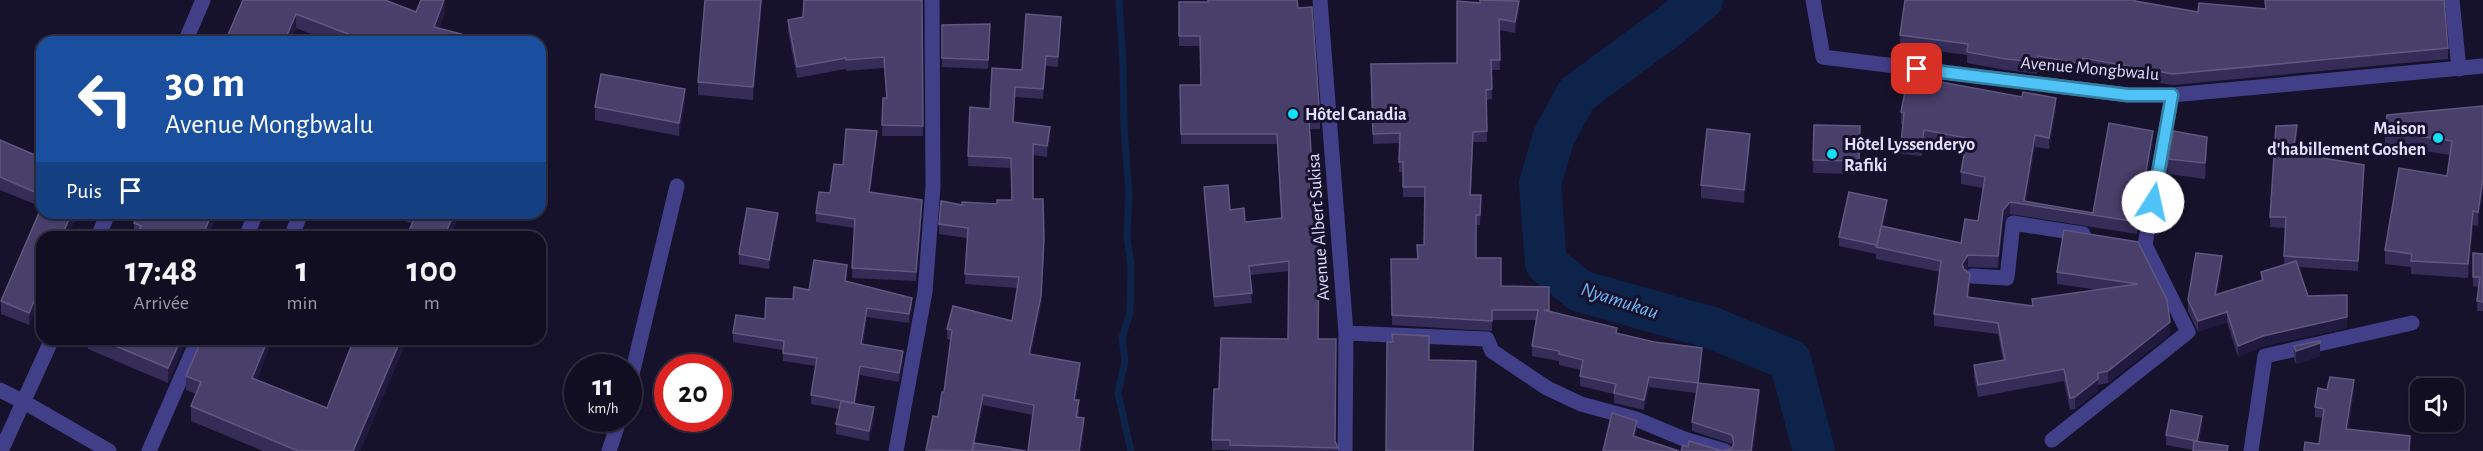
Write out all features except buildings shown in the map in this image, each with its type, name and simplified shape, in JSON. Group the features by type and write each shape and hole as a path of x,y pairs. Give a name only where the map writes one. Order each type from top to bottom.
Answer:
{"street":[{"path":"187,36 203,0"},
{"path":"896,451 925,292 932,199 932,0"},
{"name":"Avenue Albert Sukisa","path":"1320,0 1346,333 1345,451"},
{"name":"Avenue Mongbwalu","path":"1813,0 1823,57 2128,95 2172,95 2483,66"},
{"path":"2452,0 2459,69"},
{"path":"2052,440 2188,332 2140,244 2172,95"},
{"path":"637,354 677,186"},
{"path":"1972,276 2007,278 2013,223 2101,237"},
{"path":"2251,451 2265,356 2412,323"},
{"path":"1346,333 1487,339 1492,351 1547,387 1581,404 1636,419 1684,439 1725,451"},
{"path":"1,451 49,345"},
{"path":"149,451 195,345"},
{"path":"0,390 109,451"},
{"path":"609,451 615,432"}],"waterway":[{"path":"1119,0 1129,192 1127,237 1131,266 1130,313 1122,338 1125,361 1118,393 1131,451"},
{"name":"Nyamukau","path":"1702,0 1577,94 1554,136 1540,184 1546,263 1580,291 1712,328 1790,360 1814,451"}],"place":[{"name":"Hôtel Canadia","path":"1293,114"},
{"name":"Maison d'habillement Goshen","path":"2438,138"},
{"name":"Hôtel Lyssenderyo Rafiki","path":"1832,154"}],"route":[{"path":"1917,69 2128,95 2172,95 2153,202"}]}
